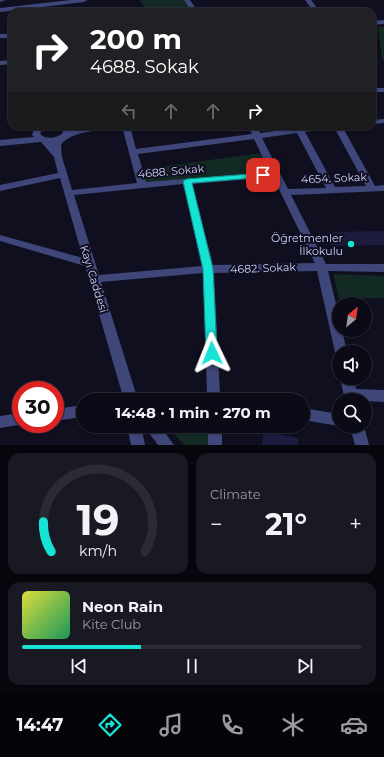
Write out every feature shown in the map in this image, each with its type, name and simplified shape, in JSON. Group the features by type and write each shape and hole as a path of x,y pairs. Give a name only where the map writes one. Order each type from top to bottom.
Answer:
{"street":[{"path":"40,8 84,0"},
{"path":"0,137 24,134 34,130"},
{"path":"40,130 36,135 42,139"},
{"name":"Kayı Caddesi","path":"68,130 69,131 57,145 58,158 129,393"},
{"path":"0,143 42,139 52,140 88,130"},
{"path":"127,130 142,185"},
{"path":"133,152 254,131 300,130 332,190"},
{"path":"340,130 372,188"},
{"path":"254,131 322,267 339,345"},
{"name":"Kayı Caddesi","path":"42,139 58,158"},
{"name":"4688. Sokak","path":"68,193 142,185 276,174"},
{"path":"0,188 63,175"},
{"path":"187,181 208,269 216,393"},
{"name":"4654. Sokak","path":"285,192 384,188"},
{"path":"0,238 89,263"},
{"name":"4682. Sokak","path":"94,279 208,269 322,267 384,268"},
{"path":"372,396 384,396"},
{"path":"64,414 76,412"},
{"path":"310,415 332,419"},
{"path":"0,422 12,420"},
{"path":"135,433 138,445"},
{"path":"157,433 166,445"},
{"path":"215,433 215,445"},
{"path":"359,433 362,445"}],"green space":[{"path":"140,0 185,0 190,8 145,8"},
{"path":"378,27 384,27 384,60 382,59"},
{"path":"262,153 272,173 146,182 142,169"},
{"path":"333,274 384,276 384,298 339,297"},
{"path":"173,433 214,433 214,445 184,445"}],"building":[{"path":"384,231 384,245 332,246 328,232"},
{"path":"264,433 274,433 298,438 298,445 262,445"}],"place":[{"name":"Öğretmenler İlkokulu","path":"351,244"}],"route":[{"path":"212,353 208,269 187,181 263,175"}]}
